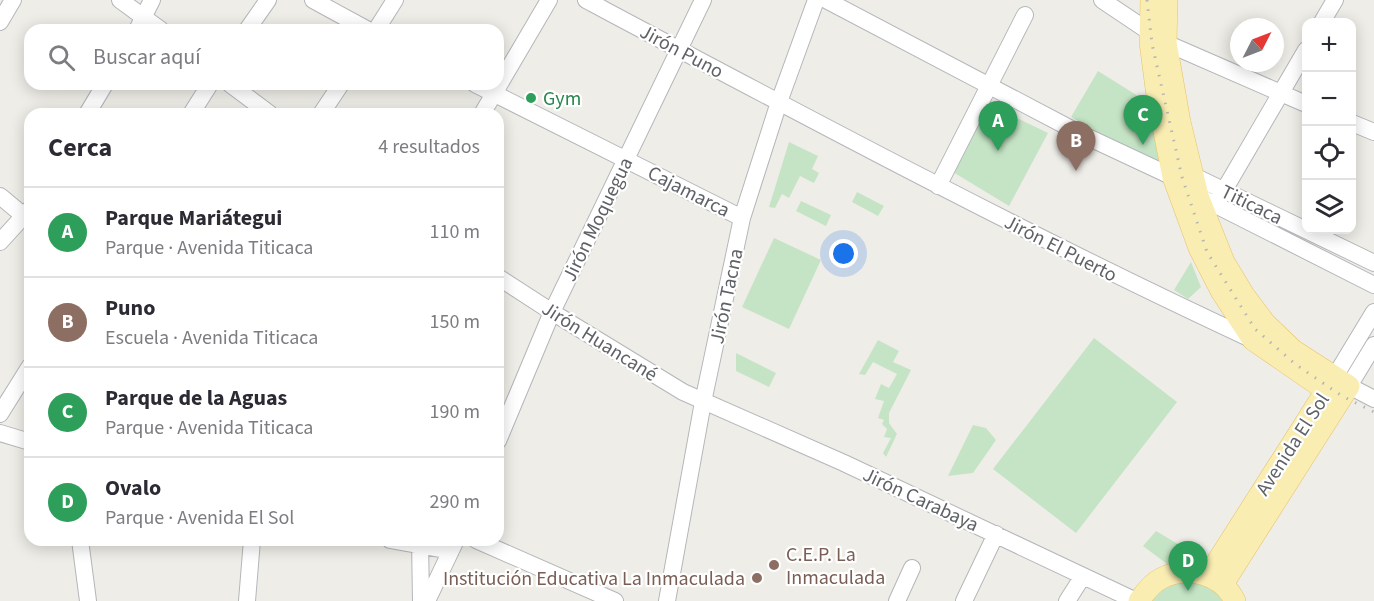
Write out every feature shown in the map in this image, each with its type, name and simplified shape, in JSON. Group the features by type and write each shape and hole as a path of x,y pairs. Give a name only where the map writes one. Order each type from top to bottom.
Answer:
{"main road":[{"path":"1151,0 1158,38 1180,122 1224,262 1258,314 1293,350 1337,389"},
{"path":"1158,38 1167,0"},
{"path":"1201,189 1199,248 1221,291 1253,340"},
{"name":"Jirón El Puerto","path":"1253,340 1337,389"},
{"name":"Avenida El Sol","path":"1215,580 1337,389"},
{"path":"1138,601 1160,578 1176,573 1192,572 1215,580 1235,601"}],"street":[{"path":"0,22 13,0"},
{"path":"120,0 140,23 152,0"},
{"path":"251,24 268,0"},
{"path":"314,0 357,24"},
{"path":"380,24 394,0"},
{"path":"504,78 549,0"},
{"name":"Jirón Puno","path":"586,0 779,102"},
{"name":"Jirón Moquegua","path":"504,427 552,312 703,0"},
{"name":"Jirón Tacna","path":"667,601 703,402 742,218 779,102 816,0"},
{"path":"826,0 1079,133 1201,189 1282,93 1302,57"},
{"path":"1102,0 1158,38 1302,102"},
{"path":"1324,18 1335,0"},
{"path":"938,186 1025,15"},
{"path":"91,108 101,90"},
{"path":"195,108 206,90"},
{"path":"237,90 260,108"},
{"path":"325,108 337,90"},
{"name":"Cajamarca","path":"487,90 742,218"},
{"path":"486,108 497,90"},
{"name":"Jirón El Puerto","path":"779,102 938,186 1158,296 1253,340"},
{"path":"1356,125 1374,132"},
{"name":"Titicaca","path":"1201,189 1374,263"},
{"name":"Titicaca","path":"1201,189 1374,285"},
{"path":"0,196 24,213"},
{"path":"0,242 24,220"},
{"name":"Jirón Huancané","path":"504,281 683,392 703,402"},
{"name":"Avenida El Sol","path":"1337,389 1374,312"},
{"name":"Avenida El Sol","path":"1337,389 1374,345"},
{"path":"1,409 24,375"},
{"path":"1337,389 1374,399"},
{"name":"Jirón Carabaya","path":"703,402 844,463 1138,601"},
{"path":"0,433 24,440"},
{"path":"964,601 996,534"},
{"path":"81,546 88,601"},
{"path":"246,601 251,546"},
{"path":"420,546 421,601"},
{"path":"427,601 454,546"},
{"path":"490,546 615,601"},
{"path":"897,601 912,568"},
{"path":"1067,601 1083,576"}],"green space":[{"path":"1098,71 1154,106 1172,174 1071,117"},
{"path":"982,101 1048,133 1009,206 948,169"},
{"path":"789,142 818,156 812,169 819,173 814,183 800,176 789,198 782,194 775,208 769,207"},
{"path":"857,192 884,206 878,216 852,202"},
{"path":"801,201 831,215 826,226 796,211"},
{"path":"774,238 821,260 789,329 742,307"},
{"path":"1191,262 1201,287 1188,299 1174,290"},
{"path":"1094,338 1177,402 1076,533 993,469"},
{"path":"878,340 899,351 893,362 911,370 889,413 889,423 897,434 886,457 883,453 891,438 884,437 887,429 882,424 884,420 878,418 884,401 875,399 881,384 889,388 897,374 873,362 865,375 859,374"},
{"path":"736,353 776,373 769,387 736,371"},
{"path":"973,425 986,428 996,440 973,473 948,476"},
{"path":"1156,531 1203,559 1167,564 1143,546"},
{"path":"1173,580 1211,583 1229,601 1147,601"}],"railway":[{"path":"1147,0 1152,44 1182,177 1207,252 1255,329 1295,364 1342,396 1374,412"}],"place":[{"name":"Gym","path":"531,98"},
{"name":"Parque de la Aguas","path":"1143,145"},
{"name":"Parque Mariátegui","path":"998,151"},
{"name":"Puno","path":"1076,171"},
{"name":"C.E.P. La Inmaculada","path":"774,565"},
{"name":"Institución Educativa La Inmaculada","path":"757,578"},
{"name":"Ovalo","path":"1188,591"}]}
